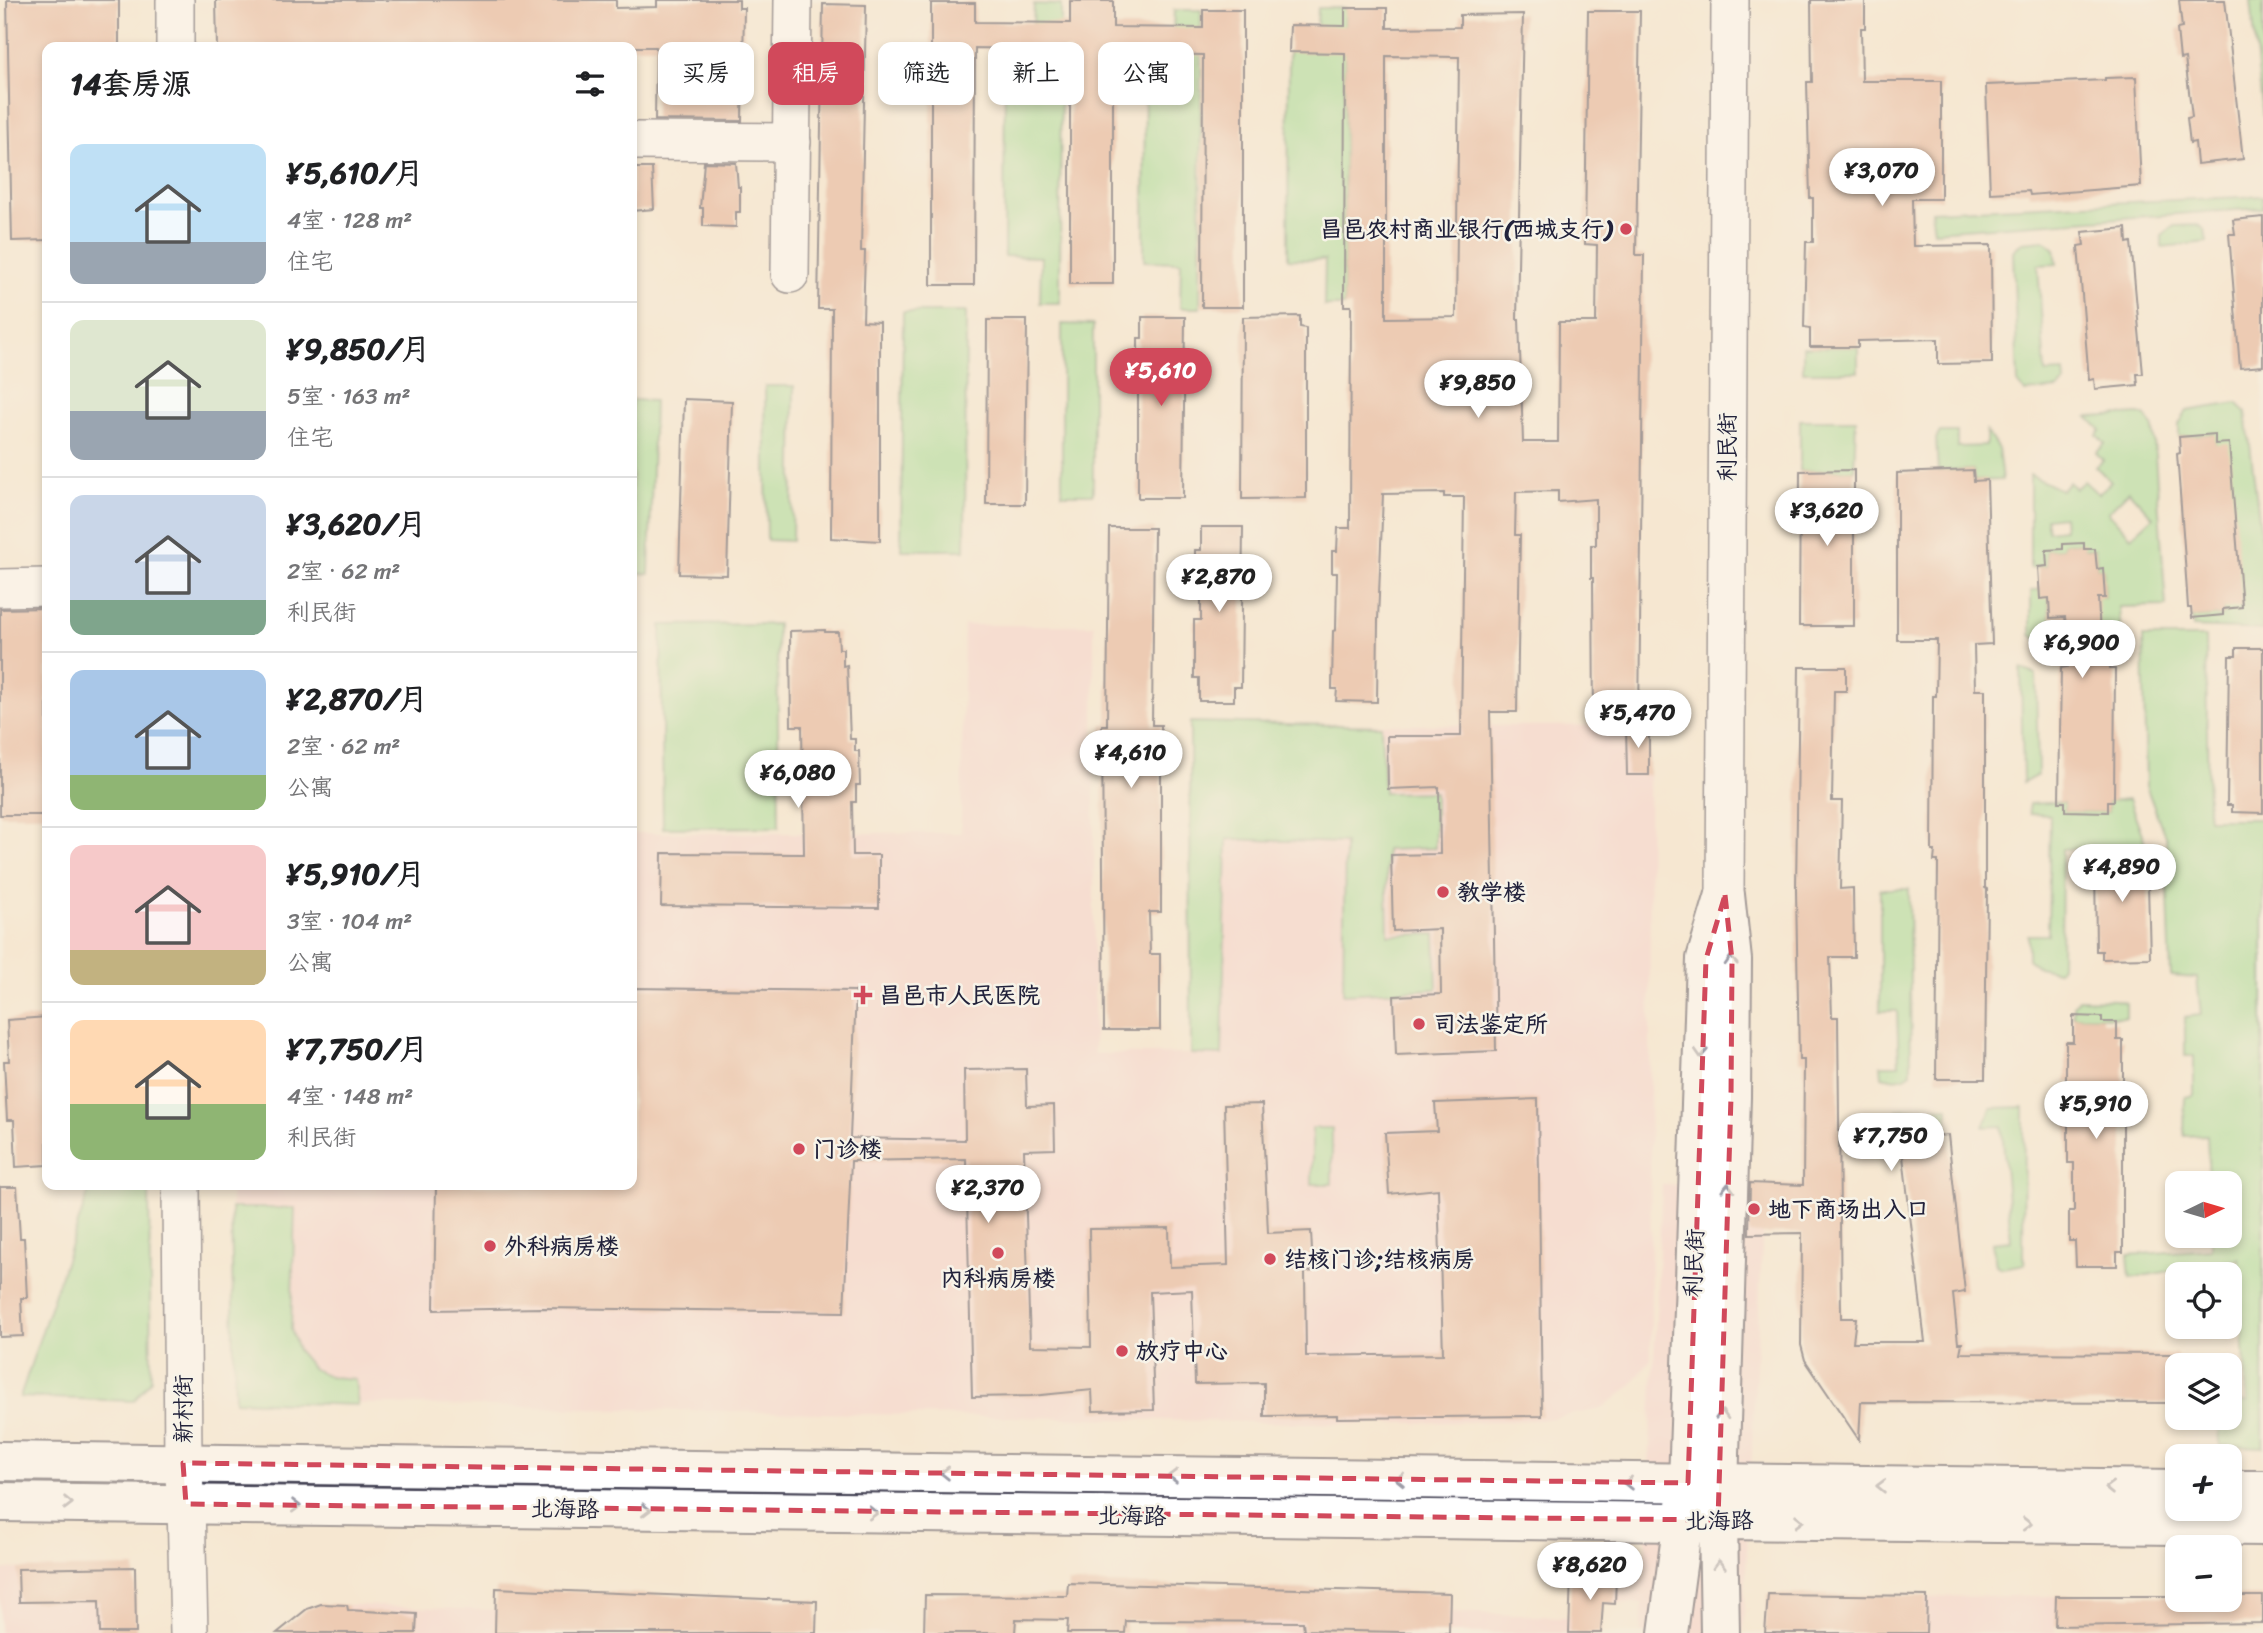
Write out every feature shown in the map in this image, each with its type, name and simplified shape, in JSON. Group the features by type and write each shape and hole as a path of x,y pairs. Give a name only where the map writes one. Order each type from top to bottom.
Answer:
{"main road":[{"name":"利民街","path":"1720,1633 1702,1502 1732,988 1732,960 1724,895"},
{"name":"北海路","path":"0,1461 183,1463 1702,1502 2263,1526"},
{"name":"北海路","path":"0,1502 1702,1502 2165,1489"},
{"path":"2242,1490 2263,1490"},
{"name":"利民街","path":"1668,1633 1702,1502"}],"street":[{"path":"175,0 175,42"},
{"path":"790,274 793,0"},
{"name":"利民街","path":"1724,895 1730,0"},
{"path":"637,141 792,142"},
{"path":"0,588 42,587"},
{"name":"新村街","path":"181,1190 183,1463 189,1633"}],"highlighted area":[{"path":"1725,895 1732,960 1731,1097 1718,1520 186,1504 183,1463 1688,1483 1706,959"}],"shaded area":[{"name":"昌邑市人民医院","path":"964,625 1094,625 1094,1054 1191,1054 1190,722 1649,725 1651,1359 1630,1387 1601,1409 1542,1420 1357,1424 235,1401 231,1190 637,1190 637,833 961,833"},
{"path":"1765,1184 1743,1633 1640,1633 1642,1604 1570,1602 1571,1575 1644,1577 1662,1185"},
{"path":"135,1567 136,1633 0,1633 0,1569"},
{"path":"1185,1586 1450,1593 1451,1612 1602,1619 1601,1633 1184,1633"},
{"path":"1768,1594 1831,1597 2056,1596 2055,1633 1765,1633"},
{"path":"321,1604 496,1610 495,1633 285,1633 298,1616"}],"green space":[{"path":"2251,0 2263,0 2263,117"},
{"path":"1034,4 1061,5 1061,42 1013,42 1033,23"},
{"path":"1318,8 1345,8 1344,306 1324,306 1325,260 1288,259 1289,52 1317,26"},
{"path":"1174,10 1201,10 1200,308 1180,308 1181,262 1144,261 1145,105 1194,105 1194,42 1173,42"},
{"path":"1005,105 1061,105 1060,303 1040,303 1041,257 1004,256"},
{"path":"2263,196 2263,208 1934,231 1931,211"},
{"path":"2198,225 2205,230 2207,242 2162,247 2162,235 2174,226"},
{"path":"2044,240 2055,249 2057,264 2038,265 2045,373 2064,372 2065,383 2058,389 2025,392 2018,383 2013,251 2022,242"},
{"path":"903,312 966,312 965,550 901,550"},
{"path":"1062,324 1093,325 1093,494 1062,494"},
{"path":"1803,347 1858,347 1858,372 1803,372"},
{"path":"765,386 794,386 792,541 767,540"},
{"path":"637,400 654,401 649,574 637,573"},
{"path":"2237,403 2246,412 2263,552 2263,630 2193,627 2192,618 2223,615 2215,444 2214,434 2179,437 2179,424 2187,411"},
{"path":"2139,414 2146,417 2153,428 2166,606 2119,607 2121,637 2041,642 2031,635 2031,591 2040,589 2049,598 2050,618 2065,617 2065,625 2086,623 2098,598 2105,598 2103,569 2097,569 2095,549 2084,549 2083,543 2063,544 2063,549 2046,550 2047,566 2030,568 2030,475 2061,490 2069,482 2075,489 2084,481 2098,494 2111,482 2096,467 2103,460 2096,453 2105,444 2097,435 2101,430 2088,417","holes":["2129,491 2153,517 2131,537 2108,512","2063,516 2064,529 2048,531 2046,518"]},
{"path":"1800,420 1856,420 1854,470 1800,471"},
{"path":"1986,431 1998,449 2002,480 1974,481 1973,470 1938,471 1936,439 1940,432 1957,432 1957,447 1986,446"},
{"path":"777,624 779,827 663,828 661,625"},
{"path":"2143,637 2206,637 2208,819 2263,819 2263,1447 2220,1444 2219,1430 2242,1430 2242,1402 2247,1402 2242,1262 2239,1259 2222,1262 2165,1262 2165,1272 2130,1278 2128,1255 2242,1248 2242,1171 2208,1171 2207,1135 2184,1136 2185,1097 2194,1095 2194,1056 2185,1056 2185,1017 2201,1015 2197,978 2171,976 2166,839 2146,786"},
{"path":"2021,669 2036,674 2038,775 2023,783"},
{"path":"1190,722 1381,726 1384,793 1435,792 1435,848 1386,850 1388,935 1435,934 1437,989 1343,994 1345,843 1227,839 1222,1055 1191,1054"},
{"path":"2129,799 2147,848 2062,849 2061,965 2058,971 2038,967 2028,959 2028,935 2048,935 2050,815 2030,814 2029,804 2065,802 2065,811 2108,812 2108,801"},
{"path":"1880,889 1909,889 1911,1073 1897,1079 1882,1076 1881,1065 1899,1065 1897,1011 1880,1011"},
{"path":"2078,999 2116,1000 2126,1003 2126,1017 2073,1016 2073,1005"},
{"path":"1948,1107 1948,1135 1901,1139 1897,1110"},
{"path":"2024,1107 2025,1264 2002,1268 1996,1265 1992,1243 2011,1241 2002,1126 1984,1127 1991,1108"},
{"path":"1312,1128 1332,1128 1332,1184 1312,1184"},
{"path":"89,1190 149,1190 151,1380 134,1401 20,1397"},
{"path":"231,1208 295,1208 291,1329 298,1351 313,1369 331,1377 355,1379 358,1405 235,1401"}],"building":[{"path":"7,0 119,0 119,42 42,42 42,240 12,241"},
{"path":"216,0 616,0 616,8 657,7 657,0 739,0 739,8 744,8 743,42 658,42 658,105 742,105 742,121 655,120 656,47 637,47 637,42 217,42"},
{"path":"1811,0 1865,0 1865,28 1861,28 1862,81 1941,81 1941,199 1912,199 1913,246 1991,245 1992,363 1938,364 1938,339 1858,341 1858,347 1810,347 1810,328 1804,327 1806,242 1813,242 1807,82 1812,82"},
{"path":"2179,0 2225,0 2243,159 2197,164 2195,142 2190,143 2187,118 2192,117 2185,58 2180,59 2177,29 2182,28"},
{"path":"1070,1 1113,1 1113,27 1203,28 1203,10 1243,10 1243,307 1202,307 1203,55 1194,55 1194,42 1098,42 1098,105 1113,105 1113,284 1070,284 1070,105 1084,105 1084,42 988,42 988,48 975,48 974,285 931,285 931,105 974,105 974,42 931,42 931,3 975,3 975,22 1070,23"},
{"path":"823,4 866,5 864,103 864,42 822,42"},
{"path":"1345,8 1387,8 1387,28 1460,27 1460,15 1523,14 1517,319 1523,442 1558,442 1559,322 1596,322 1597,245 1585,244 1588,11 1640,11 1636,255 1644,255 1639,724 1594,725 1591,545 1596,545 1596,499 1558,502 1558,491 1516,492 1515,535 1520,535 1517,712 1490,712 1496,1051 1396,1055 1394,996 1441,994 1440,929 1393,931 1391,855 1440,854 1439,787 1388,789 1387,736 1461,736 1464,497 1444,497 1444,493 1383,494 1377,702 1336,701 1337,689 1332,689 1337,573 1332,573 1332,551 1337,551 1338,528 1350,528 1351,306 1344,306 1345,53 1289,52 1290,25 1345,26","holes":["1386,56 1459,57 1456,317 1386,318"]},
{"path":"2136,77 2141,186 2030,195 2029,191 1990,193 1986,85"},
{"path":"821,105 864,105 861,251 865,251 863,321 880,322 880,541 831,538 832,309 818,309"},
{"path":"704,162 736,163 740,212 736,212 736,227 703,226 703,208 700,208"},
{"path":"637,168 652,168 654,209 637,211"},
{"path":"2263,217 2263,366 2240,368 2229,234 2235,234 2233,220"},
{"path":"2126,228 2127,243 2131,242 2143,374 2137,374 2138,385 2095,389 2094,379 2089,380 2078,246 2084,245 2082,232"},
{"path":"1300,316 1300,327 1306,328 1306,498 1242,499 1243,317"},
{"path":"1142,317 1185,317 1183,498 1138,498 1138,338 1142,338"},
{"path":"987,320 1027,320 1025,504 986,504"},
{"path":"684,399 732,401 727,575 679,574"},
{"path":"2215,434 2215,444 2229,443 2242,607 2223,609 2223,615 2192,618 2191,608 2188,608 2177,454 2180,453 2179,437"},
{"path":"1854,470 1854,626 1799,626 1800,471"},
{"path":"1973,470 1974,481 1987,480 1992,644 1974,645 1975,690 1985,690 1985,1079 1936,1079 1938,861 1934,861 1935,851 1932,851 1933,696 1936,696 1937,640 1897,640 1897,473"},
{"path":"1201,527 1243,527 1241,687 1234,687 1234,701 1199,701 1199,678 1194,678 1194,620 1201,620 1201,571 1195,571 1195,550 1201,550"},
{"path":"1109,528 1154,528 1152,725 1161,725 1161,912 1149,912 1150,954 1160,954 1160,1030 1104,1030 1102,725 1107,725"},
{"path":"2084,543 2084,549 2095,549 2097,569 2103,568 2105,598 2098,598 2101,654 2110,654 2110,669 2115,669 2114,801 2108,801 2108,812 2065,811 2065,802 2059,802 2061,668 2067,667 2066,625 2065,617 2050,618 2049,598 2040,599 2038,567 2047,566 2046,550 2063,549 2063,544"},
{"path":"42,608 42,815 0,815 0,609"},
{"path":"790,631 838,632 839,649 843,649 843,666 847,665 850,739 855,739 855,751 859,751 860,785 856,785 856,802 852,802 853,855 879,855 879,908 661,906 662,853 804,854 802,726 791,726"},
{"path":"2236,648 2263,648 2263,813 2232,812 2232,805 2227,805 2229,656 2236,656"},
{"path":"1799,667 1846,667 1846,691 1834,691 1832,801 1842,801 1840,889 1853,888 1854,957 1830,957 1832,1017 1838,1017 1841,1318 1856,1318 1853,1342 1925,1342 1901,1139 1948,1135 1965,1292 1953,1294 1958,1343 1962,1343 1960,1353 2165,1354 2165,1403 1861,1402 1859,1440 1805,1360 1801,1345 1802,1233 1749,1234 1750,1183 1803,1185 1804,1060 1799,1060 1796,890"},
{"path":"1626,725 1649,725 1649,775 1627,775"},
{"path":"2147,848 2150,958 2102,959 2102,951 2096,951 2095,859 2101,859 2100,849"},
{"path":"637,988 856,991 850,1138 965,1140 964,1070 1026,1069 1027,1106 1054,1105 1055,1149 1024,1150 1030,1346 1091,1347 1089,1229 1169,1228 1170,1267 1228,1265 1224,1105 1262,1104 1268,1233 1311,1231 1313,1271 1305,1272 1306,1356 1443,1354 1438,1189 1389,1194 1385,1133 1437,1131 1435,1103 1538,1099 1542,1416 1264,1416 1264,1383 1195,1384 1192,1290 1150,1292 1154,1410 1093,1411 1092,1390 1031,1396 972,1397 966,1159 851,1161 844,1312 542,1308 434,1310 436,1190 637,1190"},
{"path":"2073,1016 2102,1017 2102,1022 2117,1022 2117,1040 2123,1040 2123,1252 2117,1252 2117,1266 2076,1266 2075,1241 2069,1241 2069,1211 2074,1211 2074,1163 2068,1163 2068,1123 2073,1123 2074,1082 2066,1082 2066,1042 2073,1042"},
{"path":"42,1017 42,1165 16,1167 14,1120 7,1120 4,1061 9,1061 7,1020"},
{"path":"0,1187 17,1187 20,1238 24,1238 27,1298 21,1298 23,1336 0,1337"},
{"path":"135,1567 136,1633 100,1633 99,1601 19,1602 18,1569"},
{"path":"1571,1575 1616,1577 1615,1604 1603,1603 1601,1633 1569,1633"},
{"path":"1068,1583 1450,1593 1449,1633 1304,1630 1303,1622 1126,1621 1125,1633 1067,1633 1068,1620 1016,1619 1015,1633 924,1633 925,1595 1067,1596"},
{"path":"496,1588 817,1601 816,1633 495,1633"},
{"path":"1768,1594 1927,1596 1926,1633 1765,1633"},
{"path":"2056,1596 2165,1596 2165,1612 2242,1612 2242,1596 2263,1596 2263,1623 2055,1626"},
{"path":"321,1604 347,1605 348,1610 417,1614 416,1633 277,1633 307,1609"}],"place":[{"name":"昌邑农村商业银行(西城支行)","path":"1626,229"},
{"name":"教学楼","path":"1443,892"},
{"name":"昌邑市人民医院","path":"863,995"},
{"name":"司法鉴定所","path":"1419,1024"},
{"name":"门诊楼","path":"799,1149"},
{"name":"地下商场出入口","path":"1754,1209"},
{"name":"外科病房楼","path":"490,1246"},
{"name":"内科病房楼","path":"998,1253"},
{"name":"结核门诊;结核病房","path":"1270,1259"},
{"name":"放疗中心","path":"1122,1351"}]}
